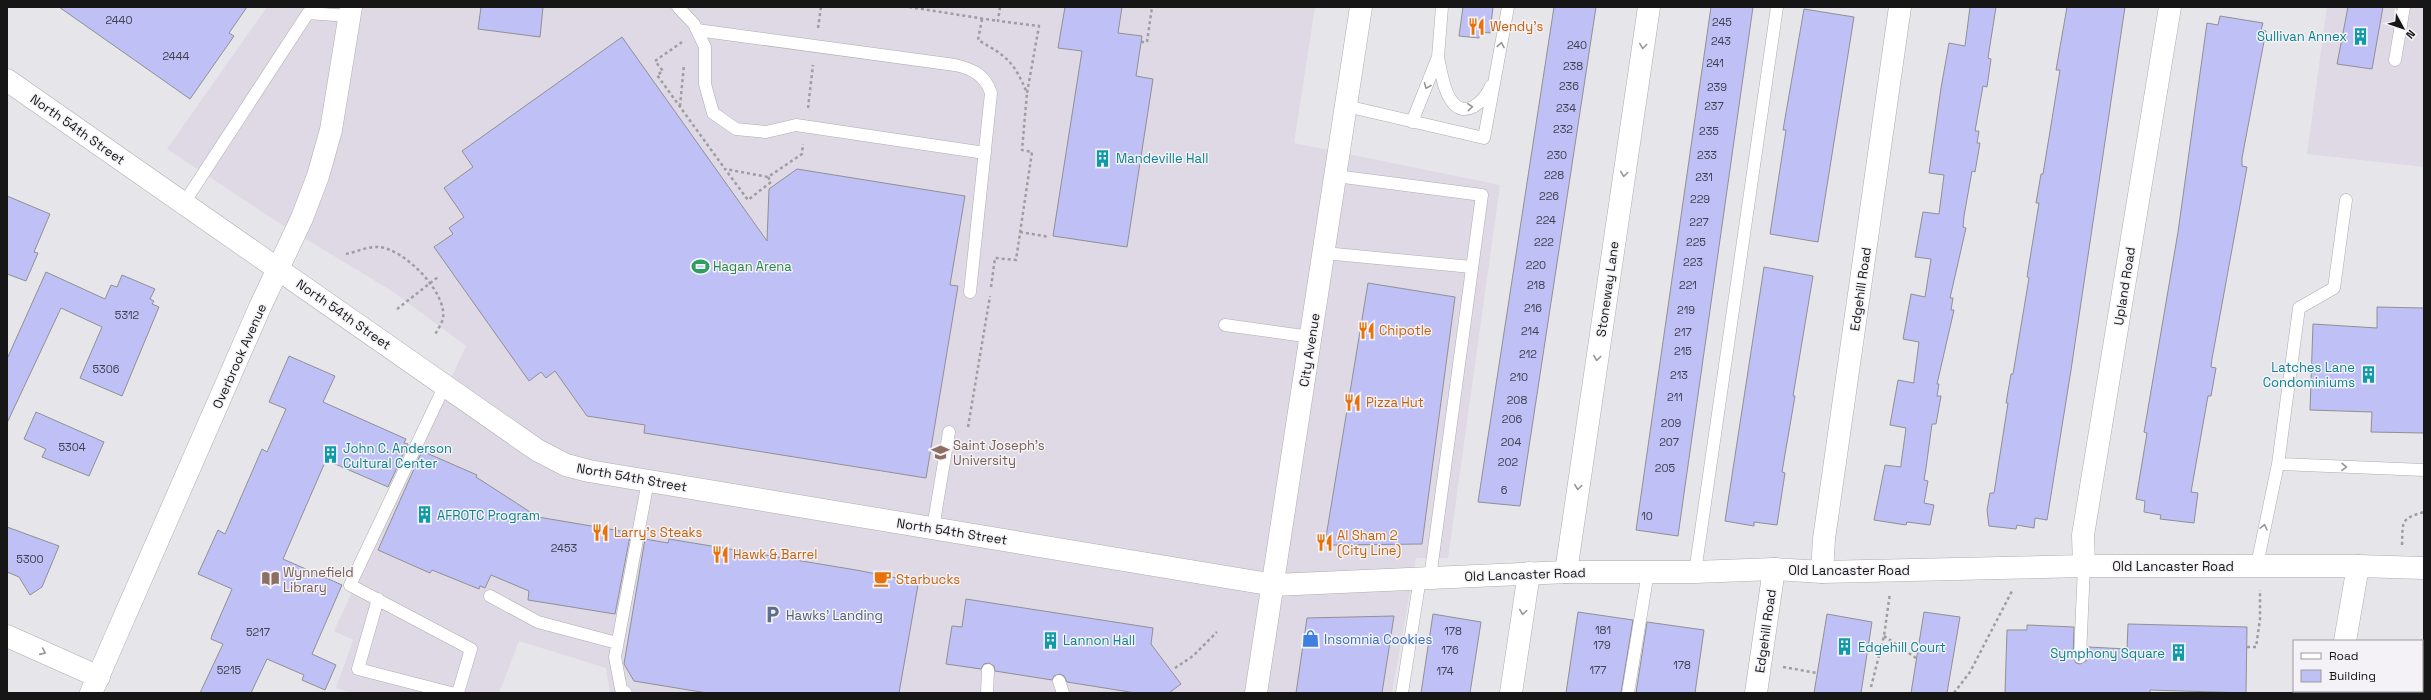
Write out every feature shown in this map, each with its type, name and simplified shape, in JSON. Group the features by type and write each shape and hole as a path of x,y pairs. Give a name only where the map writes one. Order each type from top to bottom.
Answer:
{"main road":[{"name":"City Avenue","path":"1256,693 1274,585 1361,7"},
{"name":"Stoneway Lane","path":"1566,572 1649,7"},
{"name":"Edgehill Road","path":"1822,572 1824,539 1900,7"},
{"name":"Upland Road","path":"2084,566 2083,535 2170,7"},
{"name":"Overbrook Avenue","path":"95,685 302,218 329,137 350,12"},
{"name":"North 54th Street","path":"7,80 279,268 537,450 555,460 589,471 1274,585"},
{"name":"Old Lancaster Road","path":"1274,585 1566,572 1695,572 1774,569 1822,572 2084,566 2358,566 2424,568"},
{"path":"2345,640 2358,566"},
{"name":"Edgehill Road","path":"1756,693 1774,569"},
{"path":"1511,693 1528,573"},
{"path":"7,636 95,685"}],"lane":[{"path":"678,7 697,30 706,47 705,84 714,113 736,129 766,132 796,125 985,153"},
{"path":"1412,122 1438,57 1442,7"},
{"path":"1346,106 1484,138 1508,7"},
{"path":"1695,572 1778,7"},
{"path":"2395,60 2404,7"},
{"path":"184,203 308,13 350,12"},
{"path":"697,30 972,68 988,83 991,93 970,292"},
{"path":"1438,57 1451,100 1458,106 1467,108 1477,106 1486,96 1496,74"},
{"path":"1336,176 1482,195 1425,578 1402,693"},
{"path":"2257,566 2278,464 2299,308 2334,288 2346,200"},
{"path":"1324,253 1472,267"},
{"path":"1225,325 1311,337"},
{"path":"445,385 350,585 378,598 471,649 458,693"},
{"path":"933,528 949,432"},
{"path":"2278,464 2424,470"},
{"path":"626,693 621,689 614,657 648,481"},
{"path":"2080,657 2084,566"},
{"path":"1628,693 1648,572"},
{"path":"490,596 538,622 617,643"},
{"path":"378,598 358,669 452,693"},
{"path":"987,693 988,670"},
{"path":"1058,681 1063,693"}],"path":[{"path":"725,169 768,177 802,154 821,7"},
{"path":"909,7 982,19 1039,26 1028,93 1022,150 1032,152 1016,260 995,258 966,434"},
{"path":"998,21 1000,7"},
{"path":"1141,42 1147,42 1152,7"},
{"path":"982,19 978,40 998,52 1017,68 1028,93"},
{"path":"686,48 682,41 655,60 662,71 657,75 748,200 771,182 768,177"},
{"path":"680,106 685,62"},
{"path":"1020,232 1049,237"},
{"path":"346,254 379,247 404,256 423,274 439,300 443,318 435,335"},
{"path":"397,309 438,277"},
{"path":"2402,545 2403,522 2407,516 2424,512"},
{"path":"2247,648 2256,647 2260,620 2260,590"},
{"path":"1954,693 1970,672 2012,591"},
{"path":"1872,687 1884,636 1890,593"},
{"path":"1175,668 1193,656 1217,632"},
{"path":"1884,636 1916,658"},
{"path":"1781,666 1817,673"}],"shaded area":[{"name":"Saint Joseph's University","path":"267,7 1315,7 1294,143 1500,185 1448,558 1416,558 1392,693 610,693 606,668 519,641 499,693 352,693 336,688 353,640 334,631 466,346 392,291 276,221 167,149"},
{"path":"2327,7 2424,7 2424,167 2307,154"}],"building":[{"path":"59,7 247,7 229,33 234,36 190,99"},
{"path":"481,7 543,7 540,37 478,29"},
{"name":"Mandeville Hall","path":"1065,7 1122,7 1118,33 1142,36 1136,76 1153,79 1127,247 1053,236 1082,51 1058,48"},
{"name":"Wendy's","path":"1463,7 1493,7 1490,33 1480,32 1479,38 1459,36"},
{"path":"1554,7 1596,7 1520,506 1478,502"},
{"path":"1711,7 1753,7 1678,536 1636,530"},
{"path":"1970,7 1996,7 1988,58 1991,59 1987,87 1983,86 1975,131 1979,131 1977,143 1980,143 1975,172 1972,171 1964,216 1963,227 1966,228 1950,298 1953,298 1951,310 1954,310 1937,384 1939,384 1937,396 1941,396 1936,424 1932,424 1924,480 1928,481 1924,503 1934,505 1930,525 1907,522 1906,525 1874,520 1885,465 1901,467 1906,428 1890,425 1898,380 1914,383 1919,342 1903,339 1911,294 1925,297 1931,259 1915,257 1923,212 1939,214 1944,175 1929,173 1941,88 1949,43 1965,46"},
{"path":"2067,7 2125,7 2047,520 2035,518 2034,528 2017,525 2016,529 1989,526 1987,510 1990,493 1994,493 2008,403 2006,403 2011,374 2013,374 2029,278 2027,277 2039,203 2036,203 2041,174 2043,174 2060,70 2056,70"},
{"name":"Sullivan Annex","path":"2348,7 2383,7 2372,69 2337,64"},
{"path":"1804,9 1854,17 1818,242 1770,234 1786,130 1783,130"},
{"path":"2220,16 2263,23 2261,30 2266,31 2242,158 2242,166 2247,167 2212,359 2211,367 2216,368 2211,396 2208,396 2191,492 2198,493 2194,523 2160,519 2161,515 2144,512 2145,501 2136,499 2147,433 2144,432 2178,232 2207,23 2218,25"},
{"name":"Hagan Arena","path":"622,37 767,241 769,189 797,169 965,196 950,285 958,286 926,478 644,433 645,425 587,416 555,371 546,378 541,372 529,381 434,247 453,234 449,228 464,217 444,188 473,167 462,151"},
{"path":"7,196 50,214 34,252 38,253 26,281 7,274"},
{"path":"1764,267 1813,276 1782,472 1785,473 1777,525 1754,522 1754,526 1725,521"},
{"path":"46,272 105,299 111,285 117,287 122,275 155,289 150,299 154,301 152,304 159,307 122,396 80,378 102,327 61,308 7,423 7,359"},
{"path":"1368,283 1455,297 1422,544 1333,545 1326,537"},
{"name":"Latches Lane Condominiums","path":"2377,307 2424,308 2424,433 2371,432 2372,412 2310,410 2313,324 2377,328"},
{"path":"289,356 335,376 323,402 406,439 404,443 408,444 388,487 326,460 283,559 342,585 312,654 336,665 325,690 302,680 304,675 267,659 251,693 200,693 223,644 211,639 232,589 198,574 218,530 225,534 262,449 267,452 286,409 269,402"},
{"path":"36,412 104,442 89,476 42,457 46,449 24,439"},
{"path":"422,451 477,475 476,477 538,517 621,531 621,535 630,536 615,614 528,600 529,591 491,575 485,588 480,586 479,589 432,570 430,573 378,550"},
{"path":"7,527 59,546 42,587 30,595 19,577 7,572"},
{"name":"Hawks' Landing","path":"645,539 668,543 669,539 856,570 897,578 896,582 918,585 899,693 707,693 634,681 624,664"},
{"name":"Lannon Hall","path":"966,599 1153,628 1151,644 1181,684 1169,693 1136,693 1067,682 1064,676 1060,674 1054,676 1052,680 995,671 994,666 989,663 984,664 981,669 946,664 952,626 962,627"},
{"path":"1578,612 1633,620 1621,693 1566,693"},
{"name":"Edgehill Court","path":"1924,612 1960,617 1947,693 1911,693"},
{"path":"1433,614 1481,622 1470,693 1421,693"},
{"name":"Edgehill Court","path":"1827,614 1872,622 1861,693 1814,693"},
{"path":"1394,616 1382,693 1296,693 1307,618"},
{"path":"1647,622 1704,630 1695,693 1636,693"},
{"name":"Symphony Square","path":"2128,624 2247,627 2246,693 2150,690 2150,693 2005,693 2007,630 2027,630 2027,625 2074,627 2073,657 2076,663 2080,664 2086,661 2088,647 2127,649"}],"place":[{"name":"Wendy's","path":"1477,26"},
{"name":"Sullivan Annex","path":"2360,36"},
{"name":"Mandeville Hall","path":"1103,158"},
{"name":"Hagan Arena","path":"700,266"},
{"name":"Chipotle","path":"1366,330"},
{"name":"Latches Lane Condominiums","path":"2368,374"},
{"name":"Pizza Hut","path":"1353,402"},
{"name":"Saint Joseph's University","path":"940,452"},
{"name":"John C. Anderson Cultural Center","path":"330,455"},
{"name":"AFROTC Program","path":"424,515"},
{"name":"Larry's Steaks","path":"601,532"},
{"name":"Al Sham 2 (City Line)","path":"1324,542"},
{"name":"Hawk & Barrel","path":"720,554"},
{"name":"Wynnefield Library","path":"270,579"},
{"name":"Starbucks","path":"883,579"},
{"name":"Hawks' Landing","path":"773,615"},
{"name":"Insomnia Cookies","path":"1311,639"},
{"name":"Lannon Hall","path":"1050,640"},
{"name":"Edgehill Court","path":"1845,647"},
{"name":"Symphony Square","path":"2178,653"}]}
